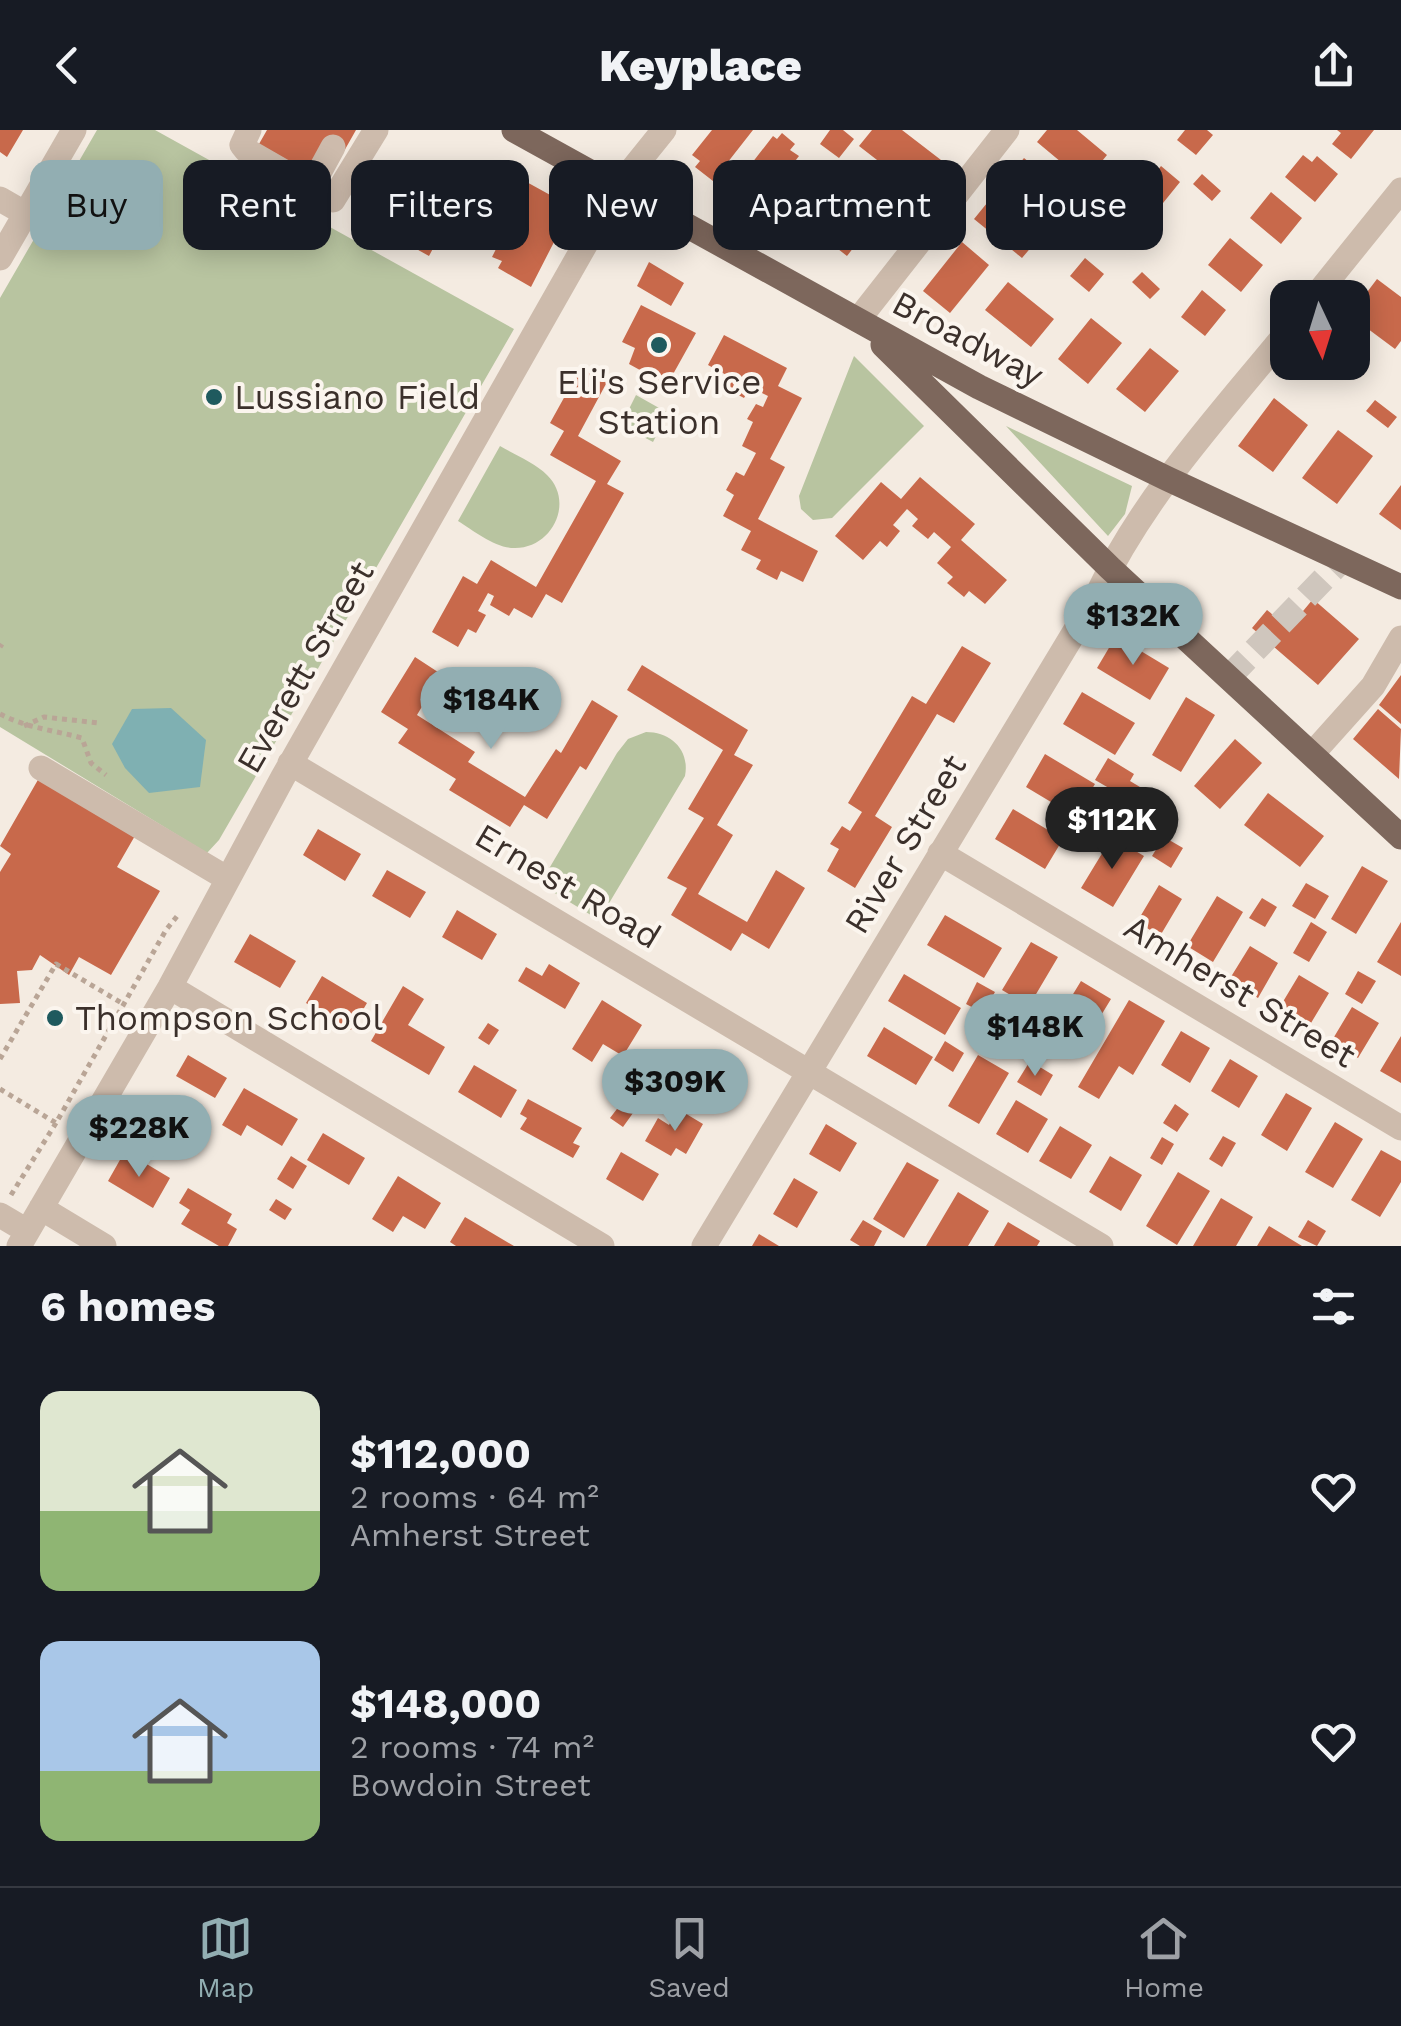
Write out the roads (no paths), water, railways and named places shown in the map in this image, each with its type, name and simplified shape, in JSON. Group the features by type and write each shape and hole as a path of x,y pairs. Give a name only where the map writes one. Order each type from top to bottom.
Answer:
{"main road":[{"name":"Broadway","path":"514,130 568,160"},
{"name":"Broadway","path":"693,229 979,387 1401,587"},
{"path":"858,320 1110,568 1401,837"}],"street":[{"path":"0,258 74,130"},
{"path":"249,130 242,144 263,160"},
{"path":"331,188 363,130"},
{"path":"331,199 338,196 376,130"},
{"name":"Everett Street","path":"640,160 664,130"},
{"path":"858,320 1007,130"},
{"path":"325,160 332,147"},
{"path":"1328,280 1401,190"},
{"path":"0,199 26,214"},
{"name":"Everett Street","path":"23,1239 170,986 290,764 583,250"},
{"name":"River Street","path":"704,1246 1110,568 1168,479 1270,353"},
{"path":"1314,754 1372,686 1401,638"},
{"name":"Ernest Road","path":"290,764 1101,1246"},
{"path":"41,768 228,878"},
{"name":"Amherst Street","path":"940,852 1401,1128"},
{"path":"170,986 602,1246"},
{"path":"40,1208 104,1246"},
{"path":"0,1216 23,1239"}],"water":[{"path":"171,708 206,740 200,787 149,793 125,768 112,744 132,709"}],"tunnel":[{"path":"1229,677 1342,560"}],"place":[{"name":"Eli's Service Station","path":"659,345"},
{"name":"Lussiano Field","path":"214,397"},
{"name":"Thompson School","path":"55,1018"}]}
